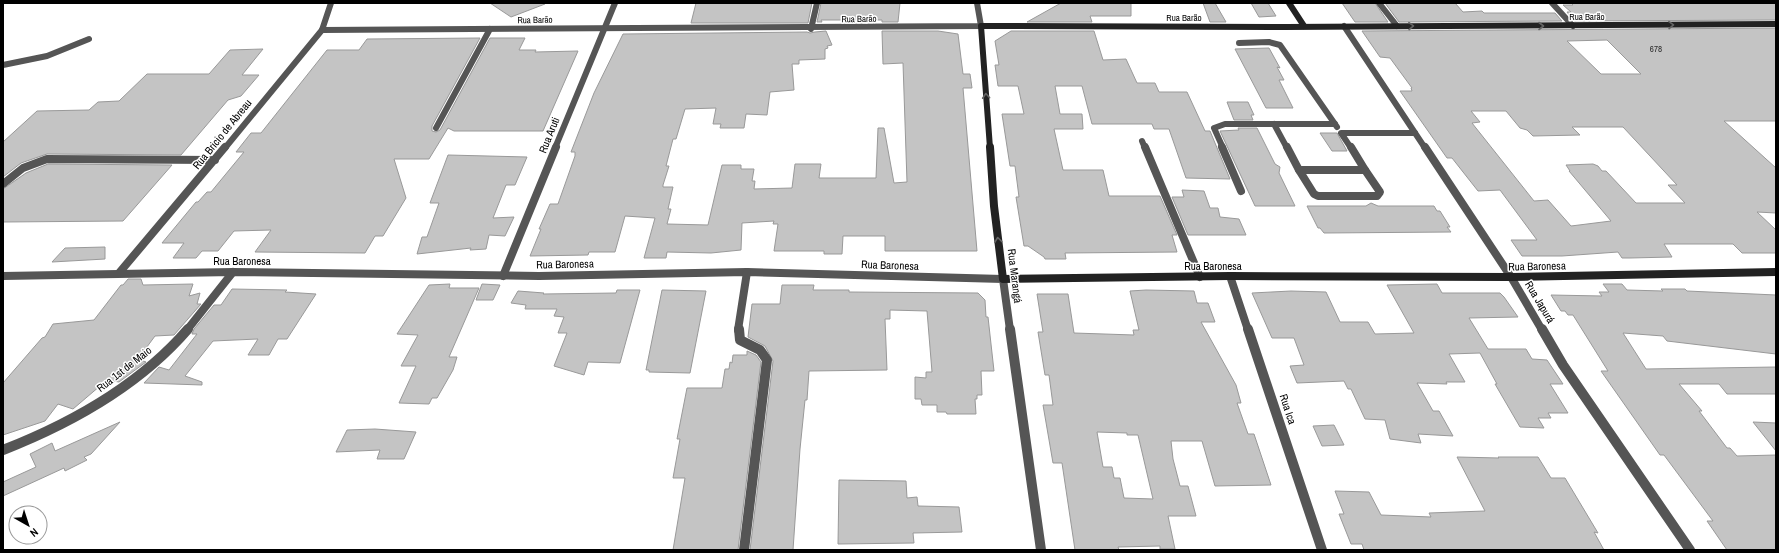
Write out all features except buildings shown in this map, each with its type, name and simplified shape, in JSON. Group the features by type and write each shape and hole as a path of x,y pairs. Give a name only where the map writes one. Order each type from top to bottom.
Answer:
{"street":[{"name":"Rua Bricio de Abreau","path":"119,273 215,160 322,30 331,3"},
{"name":"Rua Aruti","path":"503,276 615,3"},
{"path":"812,29 816,3"},
{"name":"Rua Marangá","path":"977,3 981,26 994,206 1041,550"},
{"path":"1289,3 1304,26"},
{"path":"1379,3 1398,26"},
{"path":"1552,3 1573,26"},
{"name":"Rua Barão","path":"322,30 604,28 812,29 981,26 1775,25"},
{"name":"Rua Japurá","path":"1344,26 1511,277 1563,365 1690,550"},
{"path":"436,128 490,29"},
{"path":"3,66 53,55 72,48 89,39"},
{"path":"1239,43 1269,42 1280,45 1380,192 1377,196 1318,196 1314,194 1274,124"},
{"path":"1241,191 1214,128 1221,124 1335,124"},
{"path":"1341,133 1415,133"},
{"path":"1142,141 1200,277"},
{"path":"3,184 22,167 35,161 47,159 215,160"},
{"path":"1299,170 1366,170"},
{"name":"Rua Baronesa","path":"3,276 233,272 503,276 747,272 1003,279 1230,276 1511,277 1776,272"},
{"name":"Rua 1st de Maio","path":"3,450 32,440 84,414 130,382 171,348 233,272"},
{"path":"744,550 767,360 766,354 761,350 740,340 738,333 747,272"},
{"name":"Rua Ica","path":"1230,276 1322,550"}]}
